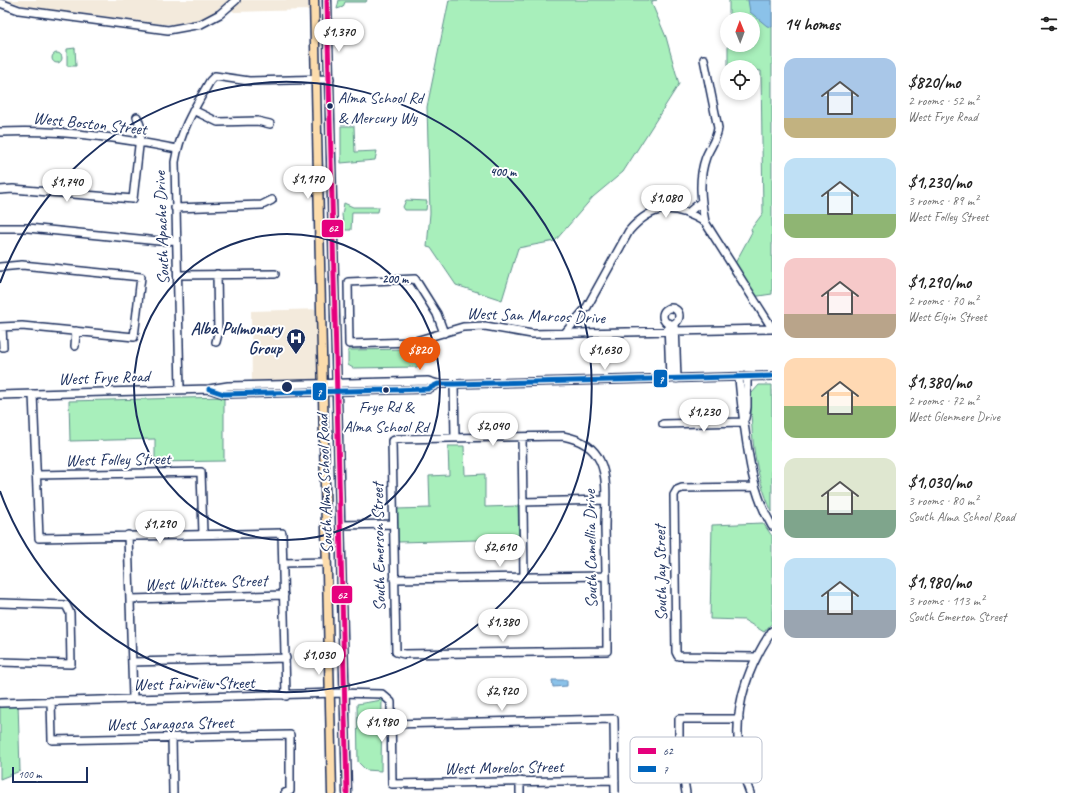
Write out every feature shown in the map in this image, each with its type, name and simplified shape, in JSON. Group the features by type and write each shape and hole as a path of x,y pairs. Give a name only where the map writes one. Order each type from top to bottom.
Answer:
{"main road":[{"name":"South Alma School Road","path":"314,0 332,793"},
{"name":"South Alma School Road","path":"327,0 347,793"}],"street":[{"path":"0,3 20,10 168,30 201,24 220,14 236,0"},
{"path":"704,59 718,128 717,137 707,155 702,173 701,202 705,222 772,328"},
{"name":"South Apache Drive","path":"180,390 175,162 177,149 187,121 210,80 215,76 249,81 315,79"},
{"path":"315,79 330,79"},
{"path":"193,110 218,122 257,121 270,124"},
{"path":"0,190 13,189 133,199 141,128 137,117"},
{"name":"West Boston Street","path":"0,132 33,131 140,142 177,149"},
{"path":"175,208 262,205 272,200"},
{"path":"689,212 701,202"},
{"path":"565,333 587,307 629,231 638,221 647,214 658,210 671,209 689,212 705,222"},
{"path":"0,228 28,228 146,240 176,240"},
{"path":"0,267 22,265 141,277 134,337 22,326 1,327 3,347"},
{"path":"216,342 218,334 218,274"},
{"path":"178,275 275,274"},
{"name":"West San Marcos Drive","path":"444,333 437,314 415,279 348,282 349,344 412,342 444,333 463,327 485,326 532,334 671,332 772,328"},
{"path":"671,323 673,379"},
{"path":"75,346 76,332"},
{"name":"West Frye Road","path":"0,395 209,389 228,386 322,387 428,381 438,384 454,384 772,376"},
{"path":"743,377 747,407 744,422 748,454 755,487 772,526"},
{"path":"454,384 455,438 522,437 524,577"},
{"path":"33,394 38,538 282,533 284,563 286,696"},
{"path":"663,424 744,422"},
{"name":"South Camellia Drive","path":"396,652 404,654 607,651 605,500 603,470 600,462 593,450 573,438 563,436 522,437"},
{"name":"South Emerson Street","path":"396,652 392,441 398,439 455,438"},
{"name":"West Folley Street","path":"36,475 201,472 203,534"},
{"name":"South Jay Street","path":"755,487 677,490 674,494 676,644 678,656 755,657"},
{"path":"523,502 605,500"},
{"path":"340,525 393,524"},
{"path":"128,536 133,699"},
{"path":"284,563 326,562"},
{"path":"394,579 606,576"},
{"name":"West Whitten Street","path":"130,599 284,595"},
{"path":"0,603 66,605 70,613 71,664 0,662"},
{"path":"738,737 738,719 741,699 755,657 772,631"},
{"path":"132,662 286,658"},
{"name":"West Fairview Street","path":"0,703 330,694 382,694 391,702 391,724"},
{"name":"West Saragosa Street","path":"51,701 52,740 290,735 288,792"},
{"path":"391,724 614,719 615,793"},
{"path":"679,737 679,720 738,719"},
{"name":"West Morelos Street","path":"391,724 392,784 615,780"},
{"path":"172,737 173,793"},
{"path":"520,781 520,793"},
{"path":"684,783 686,793"},
{"path":"747,783 750,793"}],"shaded area":[{"path":"6,0 309,0 309,10 234,12 224,4 211,14 197,20 176,24 163,24 26,6"},
{"path":"321,309 322,383 252,385 251,311"}],"green space":[{"path":"339,0 367,0 366,2 345,2 343,7 337,9"},
{"path":"449,0 657,0 652,1 652,4 666,37 679,84 623,172 593,197 555,241 518,248 502,300 456,285 431,248 427,247 430,213 427,107"},
{"path":"729,0 772,0 772,294 752,297 733,267 752,232 751,229 763,213 760,60 728,60 728,52 760,52 760,12 729,12"},
{"path":"75,48 76,66 67,66 67,49"},
{"path":"55,53 59,53 61,54 61,62 55,63 52,60 52,56"},
{"path":"341,126 354,126 355,152 377,151 375,160 341,163"},
{"path":"406,200 427,201 426,210 405,210 403,207"},
{"path":"344,203 353,207 379,207 378,212 352,212 351,230 344,230 342,215"},
{"path":"413,349 418,367 353,368 348,365 348,350"},
{"path":"759,385 772,385 772,512 757,468 753,440 751,394"},
{"path":"224,397 224,461 155,462 155,439 70,441 69,401"},
{"path":"448,446 464,446 465,475 485,474 485,507 518,506 519,539 398,542 397,509 430,508 429,476 449,475"},
{"path":"763,523 772,536 772,623 764,632 744,620 710,619 712,525"},
{"path":"382,700 381,771 366,770 358,762 357,704"},
{"path":"18,702 20,771 0,779 0,703"}],"water":[{"path":"748,0 772,0 772,27 767,26 760,20 760,12 750,12"},
{"path":"552,680 567,680 567,686 553,687"}],"transit line":[{"name":"62","path":"327,0 347,793"},
{"name":"7","path":"209,389 224,394 428,389 438,384 772,376"}],"place":[{"name":"Alma School Rd & Mercury Wy","path":"330,106"},
{"name":"Alba Pulmonary Group","path":"296,355"},
{"name":"Frye Rd & Alma School Rd","path":"386,390"}]}
